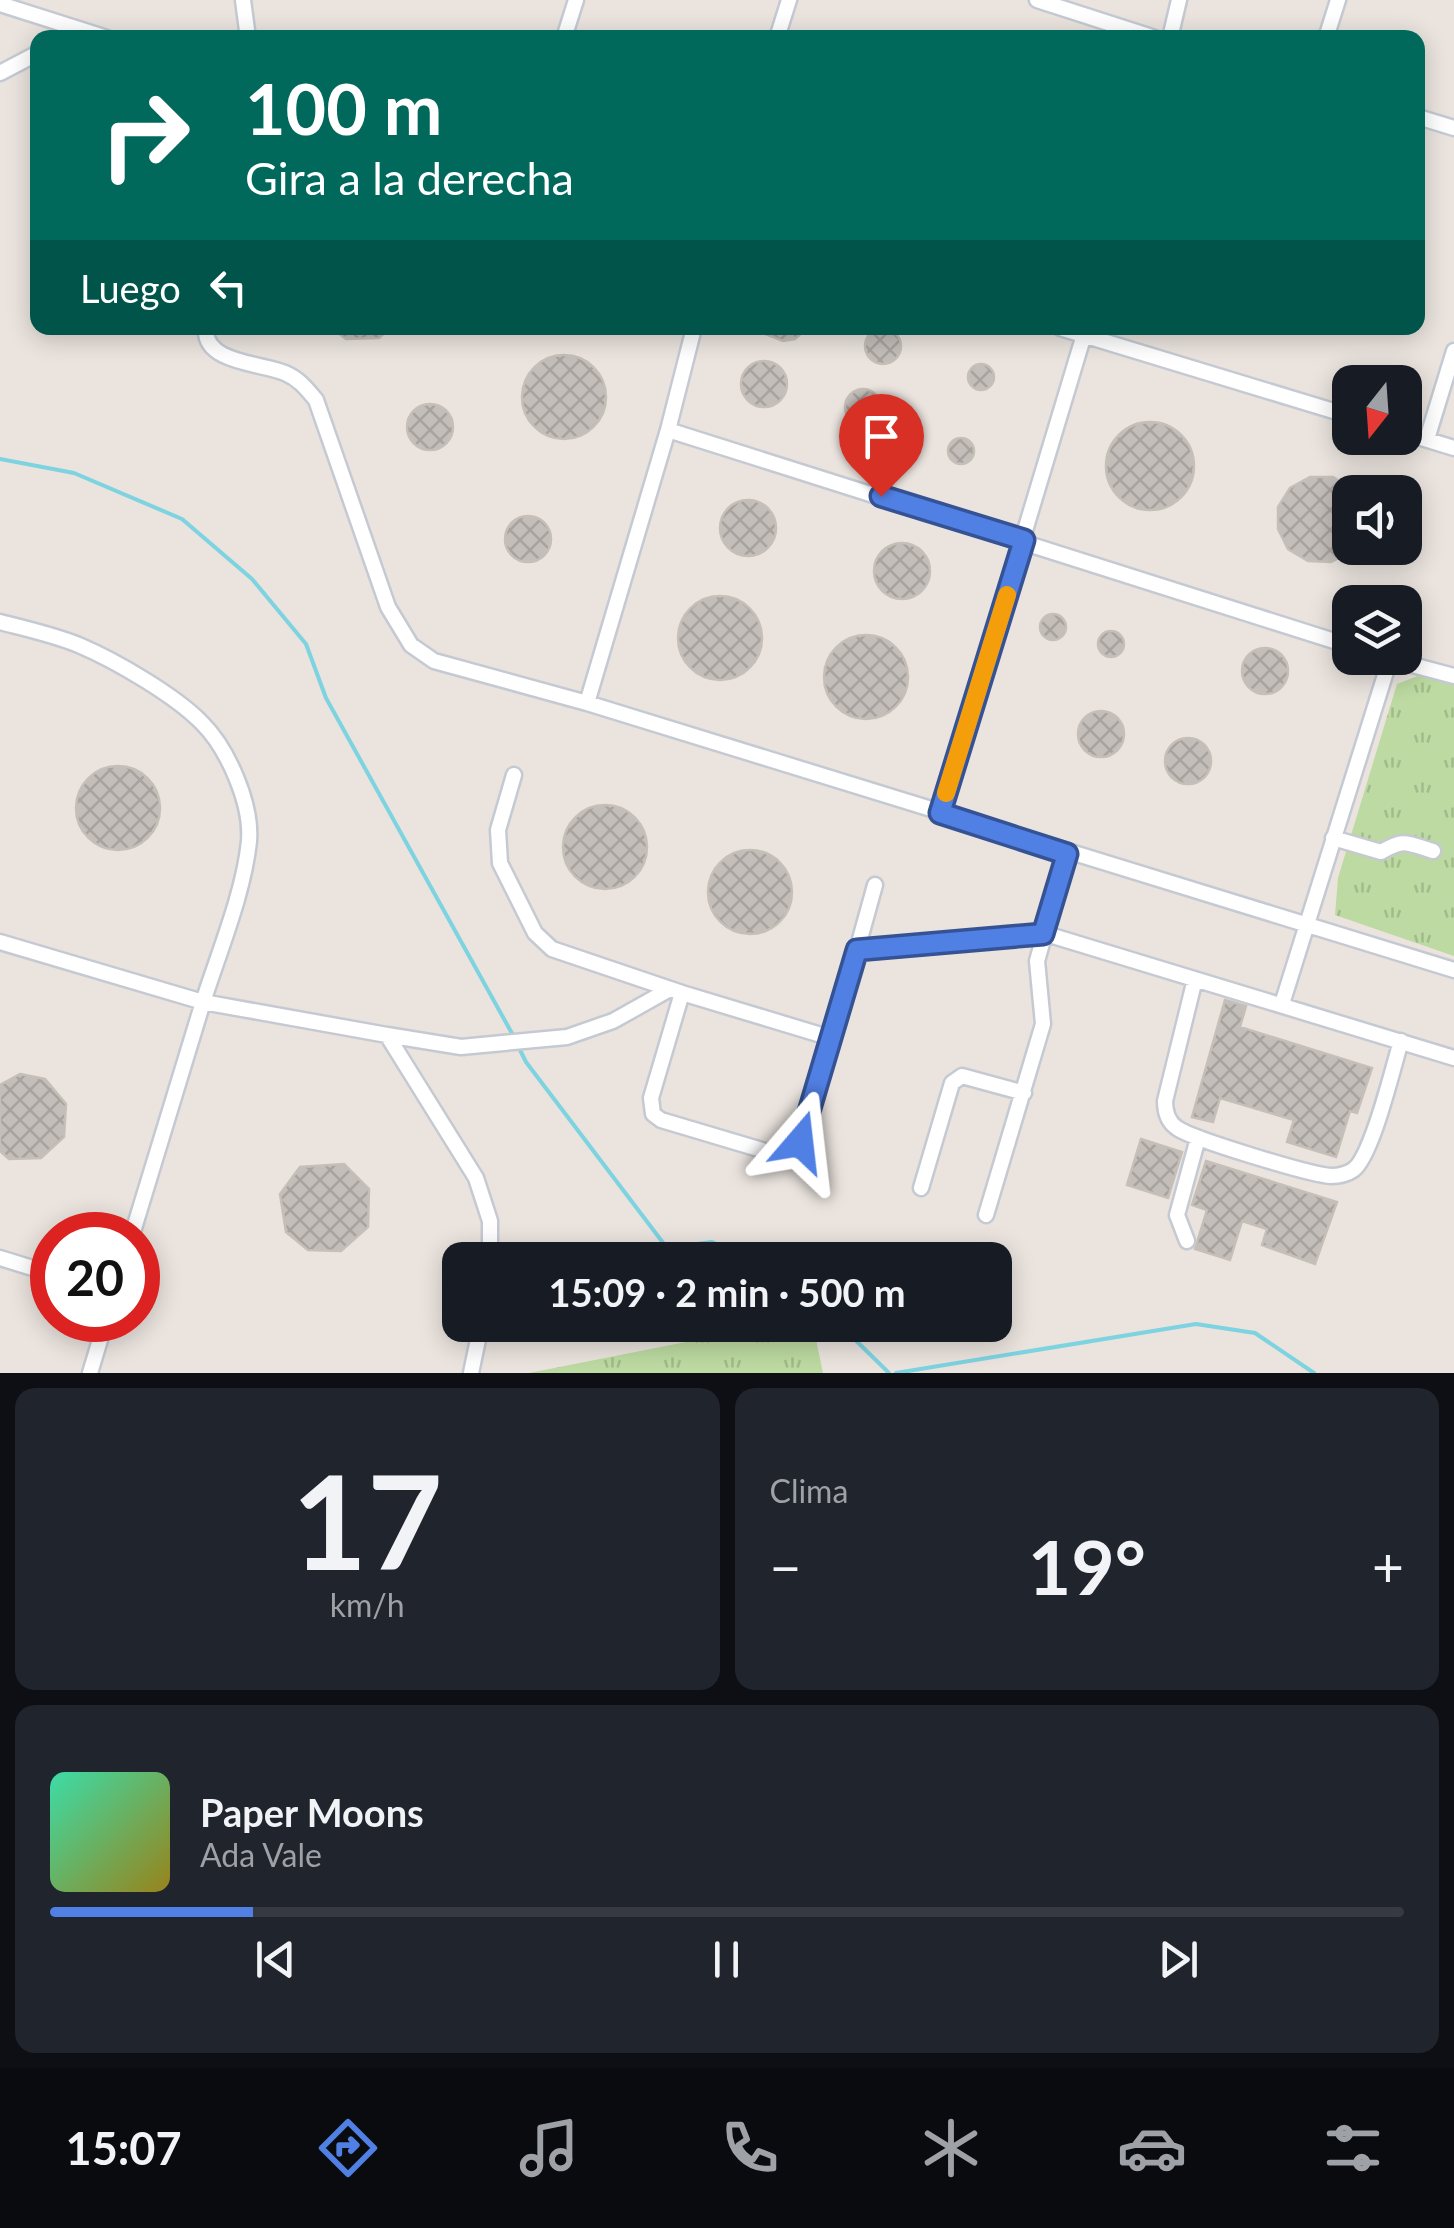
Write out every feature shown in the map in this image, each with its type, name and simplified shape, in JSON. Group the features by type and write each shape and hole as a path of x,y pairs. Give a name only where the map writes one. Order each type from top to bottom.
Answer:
{"lane":[{"path":"243,0 247,30"},
{"path":"567,30 576,0"},
{"path":"780,30 789,0"},
{"path":"1172,30 1180,0"},
{"path":"1329,30 1338,0"},
{"path":"1046,1 1131,30"},
{"path":"0,4 82,30"},
{"path":"0,73 30,57"},
{"path":"1425,119 1454,128"},
{"path":"205,335 210,346 232,359 282,372 302,382 316,400 388,607 411,645 434,660 587,703 1067,854 1454,970"},
{"path":"587,703 692,335"},
{"path":"940,813 1084,335"},
{"path":"1097,335 1332,410"},
{"path":"1426,439 1448,390 1454,351"},
{"path":"668,430 1332,640"},
{"path":"1422,438 1454,448"},
{"path":"0,622 81,646 174,699 205,725 232,769 246,803 250,838 244,870 139,1212"},
{"path":"1422,667 1454,676"},
{"path":"1282,1004 1383,675"},
{"path":"514,775 498,830 500,863 535,933 552,949 831,1038"},
{"path":"1333,838 1381,852 1402,842 1433,850"},
{"path":"986,1215 1044,1024 1037,976 1043,934 1067,854"},
{"path":"676,991 651,1098 653,1114 776,1155 788,1155 797,1147 875,885"},
{"path":"857,950 1043,934 1454,1058"},
{"path":"0,942 203,1002 461,1047 566,1037 613,1021 676,991"},
{"path":"1195,979 1164,1101 1165,1111 1176,1128 1198,1138 1320,1174 1331,1176 1352,1170 1367,1153 1401,1041"},
{"path":"387,1035 476,1178 490,1221 490,1242"},
{"path":"920,1188 952,1084 962,1076 1024,1093"},
{"path":"1187,1241 1177,1215 1198,1138"},
{"path":"0,1258 30,1267"},
{"path":"90,1373 99,1342"},
{"path":"471,1373 477,1342"}],"green space":[{"path":"1433,670 1454,678 1454,956 1335,915 1338,878 1397,684"},
{"path":"685,1342 817,1342 823,1373 529,1373"}],"building":[{"path":"341,335 382,335 379,338 346,339"},
{"path":"768,335 799,335 795,339 783,341"},
{"path":"869,335 897,335 900,353 890,363 876,363 866,353"},
{"path":"564,355 580,358 594,367 603,381 603,413 594,427 580,436 564,439 548,436 534,427 525,413 522,397 525,381 534,367 548,358"},
{"path":"764,361 780,368 787,384 780,400 764,407 748,400 741,384 748,368"},
{"path":"981,364 990,368 994,377 990,386 981,390 972,386 968,377 972,368"},
{"path":"863,389 876,394 881,407 876,420 863,425 850,420 845,407 850,394"},
{"path":"430,404 446,411 453,427 446,443 430,450 414,443 407,427 414,411"},
{"path":"1150,422 1175,429 1187,441 1194,466 1187,491 1175,503 1150,510 1125,503 1113,491 1106,466 1113,441 1125,429"},
{"path":"961,438 970,442 974,451 970,460 961,464 952,460 948,451 952,442"},
{"path":"1310,477 1332,477 1332,561 1308,561 1288,549 1278,529 1278,507 1290,488"},
{"path":"748,500 768,508 776,528 768,548 748,556 728,548 720,528 728,508"},
{"path":"528,516 544,523 551,539 544,555 528,562 512,555 505,539 512,523"},
{"path":"902,543 922,551 930,571 922,591 902,599 882,591 874,571 882,551"},
{"path":"720,596 736,599 750,608 759,622 759,654 750,668 736,677 720,680 704,677 690,668 681,654 678,638 681,622 690,608 704,599"},
{"path":"1053,614 1062,618 1066,627 1062,636 1053,640 1044,636 1040,627 1044,618"},
{"path":"1111,631 1120,635 1124,644 1120,653 1111,657 1102,653 1098,644 1102,635"},
{"path":"866,635 882,638 896,647 905,661 905,693 896,707 882,716 866,719 850,716 836,707 827,693 824,677 827,661 836,647 850,638"},
{"path":"1265,648 1281,655 1288,671 1281,687 1265,694 1249,687 1242,671 1249,655"},
{"path":"1101,711 1117,718 1124,734 1117,750 1101,757 1085,750 1078,734 1085,718"},
{"path":"1188,738 1204,745 1211,761 1204,777 1188,784 1172,777 1165,761 1172,745"},
{"path":"118,766 134,769 148,778 157,792 157,824 148,838 134,847 118,850 102,847 88,838 79,824 76,808 79,792 88,778 102,769"},
{"path":"605,805 621,808 635,817 644,831 644,863 635,877 621,886 605,889 589,886 575,877 566,863 563,847 566,831 575,817 589,808"},
{"path":"750,850 766,853 780,862 789,876 789,908 780,922 766,931 750,934 734,931 720,922 711,908 708,892 711,876 720,862 734,853"},
{"path":"1225,1000 1246,1006 1240,1027 1372,1068 1357,1113 1350,1111 1336,1157 1287,1142 1294,1120 1220,1098 1213,1122 1192,1117"},
{"path":"20,1074 45,1079 66,1104 64,1137 41,1158 9,1159 0,1151 0,1085"},
{"path":"1141,1139 1182,1152 1168,1198 1127,1185"},
{"path":"1206,1161 1337,1202 1315,1264 1262,1245 1267,1229 1242,1221 1230,1260 1195,1249 1207,1210 1192,1205"},
{"path":"344,1164 369,1189 368,1227 341,1251 308,1250 286,1232 280,1194 300,1167"}],"waterway":[{"path":"0,459 74,473 182,519 252,579 306,644 326,698 514,1037"},
{"path":"518,1046 526,1062 662,1242"},
{"path":"896,1373 1196,1324 1255,1333 1314,1373"},
{"path":"857,1342 889,1373"}],"slow traffic":[{"path":"946,793 1007,595"}],"route":[{"path":"800,1142 857,950 1043,934 1067,854 940,813 1024,540 881,496"}]}
